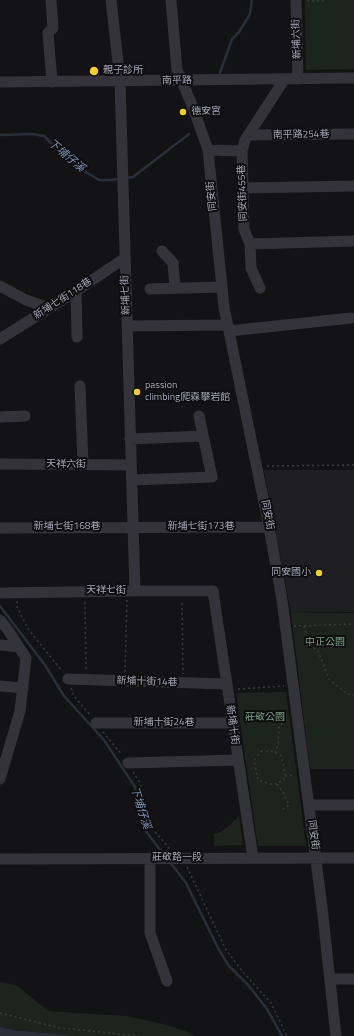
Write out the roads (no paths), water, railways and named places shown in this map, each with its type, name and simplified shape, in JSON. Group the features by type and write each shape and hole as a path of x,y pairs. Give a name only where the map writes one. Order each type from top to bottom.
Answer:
{"street":[{"path":"51,0 53,28 48,33 52,82"},
{"name":"新埔七街","path":"111,0 120,81 124,258 132,480 133,527 131,591"},
{"name":"同安街","path":"171,0 177,70 192,105 208,150 222,287 269,527 286,626 331,979 336,1036"},
{"name":"新埔六街","path":"296,0 298,79"},
{"name":"南平路","path":"0,82 284,80 354,78"},
{"path":"242,151 245,140 284,80"},
{"name":"南平路254巷","path":"248,136 354,134"},
{"name":"同安街455巷","path":"208,150 242,151 244,229 250,244 251,268 260,288"},
{"path":"242,188 354,186"},
{"path":"250,244 354,241"},
{"path":"162,251 173,263 175,288"},
{"name":"新埔七街118巷","path":"0,339 76,291 124,258"},
{"path":"0,286 26,300 49,308"},
{"path":"150,289 222,287"},
{"path":"76,291 77,338"},
{"path":"127,326 229,328 351,318"},
{"path":"80,386 82,465"},
{"path":"0,417 25,416"},
{"path":"132,480 212,477 199,416"},
{"path":"130,439 203,436"},
{"name":"天祥六街","path":"0,464 131,465"},
{"name":"新埔七街173巷","path":"133,527 269,527"},
{"name":"新埔七街168巷","path":"0,528 133,527"},
{"name":"天祥七街","path":"0,593 84,591 213,591"},
{"name":"新埔十街","path":"213,591 237,760 253,858"},
{"path":"0,620 26,658 20,711 0,779"},
{"path":"0,645 19,647"},
{"name":"新埔十街14巷","path":"68,679 227,687"},
{"path":"0,686 23,688"},
{"name":"新埔十街24巷","path":"96,723 232,723"},
{"path":"128,763 237,760"},
{"path":"309,805 354,805"},
{"path":"153,858 150,933 167,981"},
{"name":"莊敬路一段","path":"0,859 153,858 187,863 253,858 354,858"},
{"path":"331,979 354,979"}],"waterway":[{"name":"下埔仔溪","path":"220,73 232,39 239,32 250,14 252,0"},
{"name":"下埔仔溪","path":"0,135 33,134 44,136 68,160 99,180 119,179"},
{"name":"下埔仔溪","path":"126,178 133,177 189,134"},
{"name":"下埔仔溪","path":"0,606 45,665 64,696 104,740 135,787 139,810 145,830 164,855"},
{"name":"下埔仔溪","path":"170,862 186,883 218,948 229,966 249,986 267,1009 282,1036"}],"place":[{"name":"親子診所","path":"94,71"},
{"name":"德安宮","path":"183,112"},
{"name":"passion climbing爬森攀岩館","path":"137,392"},
{"name":"同安國小","path":"319,573"}],"park label":[{"name":"中正公園","path":"325,643"},
{"name":"莊敬公園","path":"265,718"}]}
